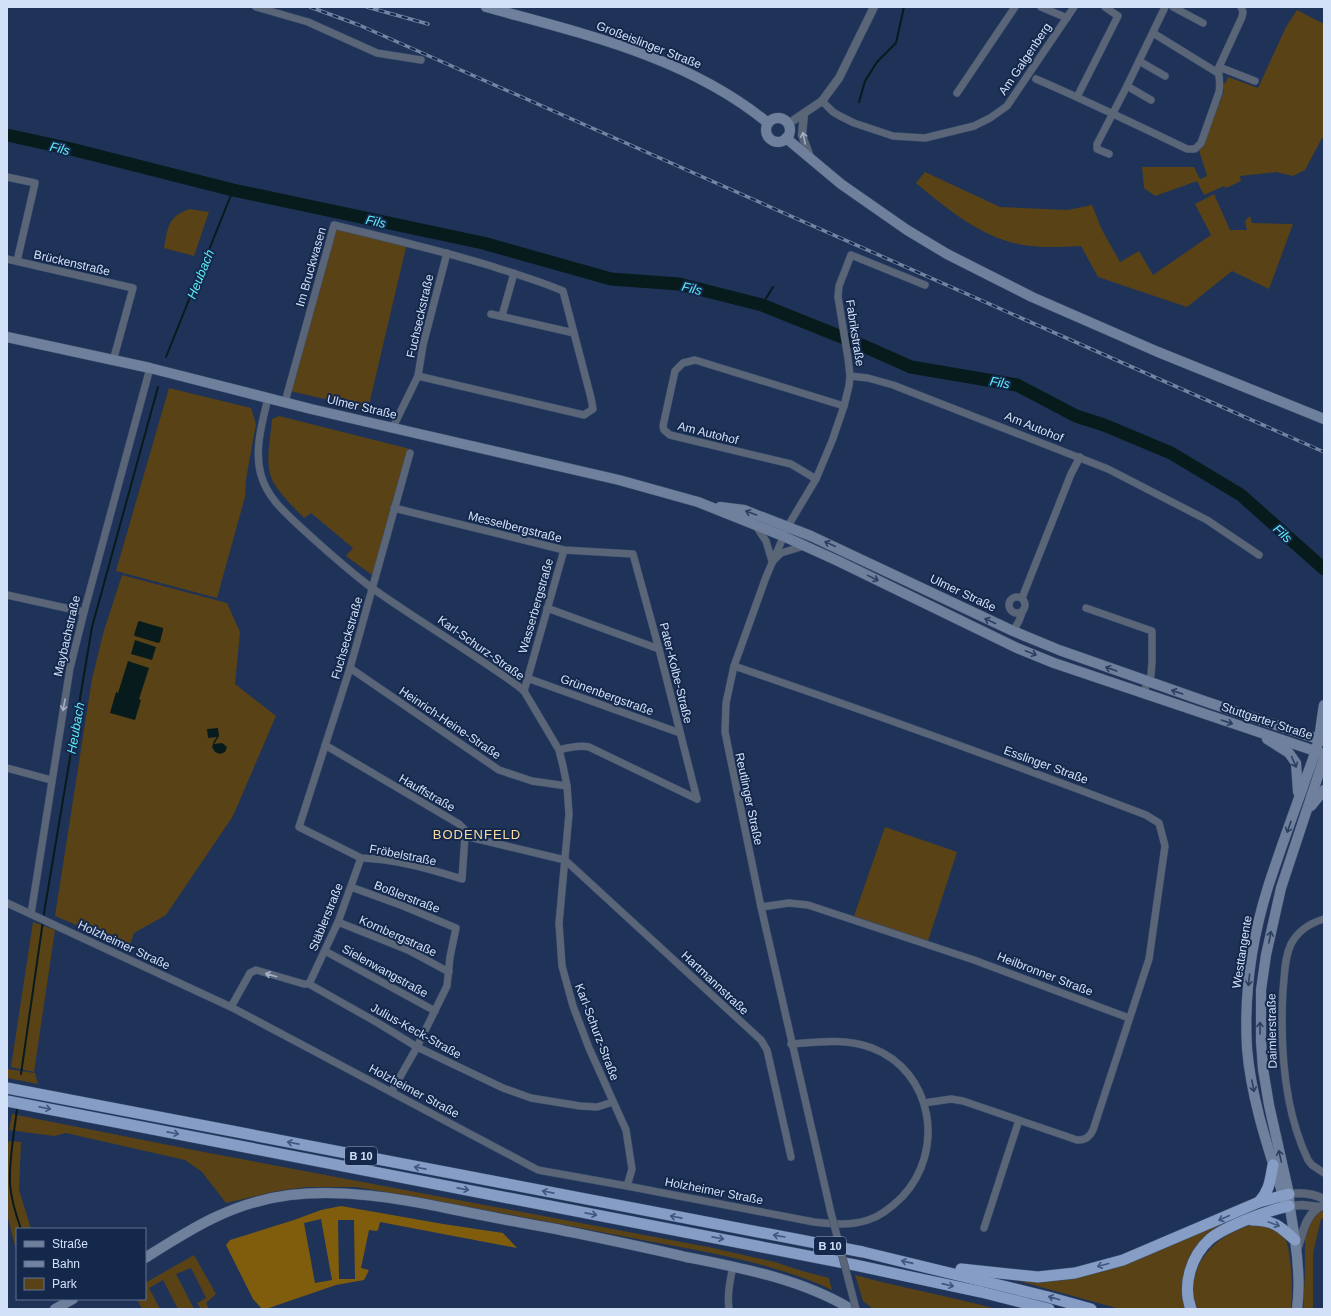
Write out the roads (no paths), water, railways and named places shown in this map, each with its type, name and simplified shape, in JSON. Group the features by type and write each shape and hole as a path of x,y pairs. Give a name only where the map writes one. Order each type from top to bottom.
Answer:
{"highway":[{"name":"B 10","path":"7,1088 863,1252 945,1271 1092,1309"},
{"name":"B 10","path":"7,1101 855,1265 981,1292 1049,1309"},
{"path":"1259,1202 1267,1193 1270,1185 1273,1165"},
{"path":"1259,1202 1286,1194"},
{"name":"B 10","path":"945,1271 964,1269 1038,1277 1075,1273 1123,1260 1259,1202"},
{"path":"1191,1309 1188,1298 1188,1287 1191,1266 1204,1245 1218,1233 1274,1209 1289,1206"},
{"path":"1247,1220 1266,1221 1276,1224 1283,1228 1295,1240"},
{"path":"981,1292 1002,1304 1015,1309"}],"main road":[{"name":"Großeislinger Straße","path":"486,7 602,39 679,69 701,79 731,97 768,123"},
{"path":"778,118 788,124 789,131 786,138 779,141 772,140 767,134 766,127 771,120 778,118"},
{"path":"786,138 841,184 907,230 947,254 1039,300 1158,352 1324,419"},
{"name":"Ulmer Straße","path":"7,337 150,368 268,398 618,480 710,506 783,536 838,561 1018,648 1054,663 1202,713"},
{"name":"Ulmer Straße","path":"710,506 744,510 788,526 1013,631 1059,650 1206,702"},
{"name":"Stuttgarter Straße","path":"1206,702 1321,740"},
{"name":"Westtangente","path":"1286,1194 1273,1165 1257,1105 1250,1068 1247,1049 1249,981 1255,942 1266,894 1298,800 1320,753 1324,705"},
{"name":"Stuttgarter Straße","path":"1202,713 1320,753"},
{"path":"1253,730 1289,753 1296,763 1298,800"},
{"name":"Westtangente","path":"1297,1309 1297,1251 1268,1105 1261,1041 1260,1006 1266,955 1281,888 1324,758"},
{"path":"1308,809 1324,790"},
{"path":"146,1257 188,1231 223,1213 246,1204 289,1195 322,1192 346,1193 371,1195 433,1206 586,1235 732,1266 784,1280 822,1294 851,1309"},
{"path":"55,1309 70,1300"}],"street":[{"path":"256,7 308,22 377,53 421,60"},
{"path":"788,124 822,101 839,78 874,7"},
{"path":"957,93 1015,7"},
{"name":"Am Galgenberg","path":"1041,7 1067,18"},
{"name":"Am Galgenberg","path":"822,101 833,112 854,123 893,136 925,138 974,126 990,118 1007,106 1074,7"},
{"path":"1077,97 1118,16 1105,7"},
{"path":"1109,154 1097,149 1096,146 1114,113 1165,7"},
{"path":"1173,7 1203,23"},
{"path":"1219,70 1242,17 1243,12 1240,7"},
{"path":"1153,33 1186,53 1219,70 1255,81"},
{"path":"1139,61 1166,76"},
{"name":"Am Galgenberg","path":"1036,79 1097,107 1114,113 1148,131 1191,150 1199,146 1219,92 1219,70"},
{"path":"1127,86 1151,100"},
{"path":"804,114 802,135 812,161"},
{"path":"7,177 35,183 17,261"},
{"name":"Im Bruckwasen","path":"285,402 334,225 446,253 514,273 563,291 593,408 584,415 418,376"},
{"name":"Fuchseckstraße","path":"393,427 418,376 423,345 446,253"},
{"name":"Fabrikstraße","path":"850,376 838,297 839,286 851,255 924,284"},
{"name":"Brückenstraße","path":"7,259 133,288 114,361"},
{"path":"502,316 514,273"},
{"path":"490,314 574,333"},
{"name":"Am Autohof","path":"816,479 791,464 670,436 664,430 663,426 675,371 683,363 695,360 844,406"},
{"name":"Maybachstraße","path":"33,915 51,780 70,668 150,368"},
{"path":"783,536 816,479 832,441 844,406 850,376"},
{"name":"Am Autohof","path":"850,376 868,378 898,387 1080,457 1115,472 1195,513 1259,555"},
{"name":"Karl-Schurz-Straße","path":"268,398 258,444 258,463 261,477 269,495 286,514 341,564 372,588 460,646 524,691 560,750 567,786 569,814 566,860 559,923 562,966 573,1006 589,1048 626,1130 632,1169 627,1186"},
{"name":"Fuchseckstraße","path":"299,827 350,668 410,453"},
{"path":"1022,598 1071,474 1080,457"},
{"name":"Messelbergstraße","path":"394,508 564,550 633,554"},
{"path":"756,526 766,541 772,561 781,554 804,546"},
{"name":"Reutlinger Straße","path":"783,536 772,561 734,666 726,703 725,732 760,907 791,1044"},
{"name":"Wasserbergstraße","path":"524,691 564,550"},
{"name":"Pater-Kolbe-Straße","path":"560,750 571,747 589,747 697,799 633,554"},
{"path":"7,595 84,612"},
{"path":"1022,598 1014,598 1011,600 1010,607 1014,612 1018,613 1024,610"},
{"path":"1013,631 1020,621 1024,610 1025,603 1022,598"},
{"path":"547,608 659,649"},
{"path":"1086,608 1152,631 1151,675 1143,693"},
{"name":"Esslinger Straße","path":"734,666 826,697 1026,769 1146,815 1159,823 1165,846 1149,959 1129,1018"},
{"name":"Heinrich-Heine-Straße","path":"350,668 499,770 532,781 567,786"},
{"name":"Grünenbergstraße","path":"527,678 680,732"},
{"name":"Hauffstraße","path":"325,745 459,824 464,829 465,836"},
{"path":"7,768 51,780"},
{"name":"Fröbelstraße","path":"299,827 361,858 407,864 462,879 465,836"},
{"path":"465,836 566,860"},
{"name":"Stäblerstraße","path":"309,984 338,922 361,858"},
{"name":"Hartmannstraße","path":"566,860 761,1040 767,1050 791,1157"},
{"name":"Boßlerstraße","path":"351,887 403,906 456,928 450,957 449,972"},
{"name":"Holzheimer Straße","path":"7,903 231,1007 392,1091 538,1170 814,1222 841,1225 868,1220 882,1213 896,1203 909,1190 918,1174 926,1153 928,1140 927,1114 924,1103 917,1087 899,1065 891,1058 872,1048 857,1044 828,1041 791,1044"},
{"name":"Heilbronner Straße","path":"760,907 789,903 808,905 974,960 1129,1018"},
{"name":"Daimlerstraße","path":"1324,918 1314,922 1301,931 1292,944 1286,960 1282,1003 1282,1052 1294,1120 1305,1153 1312,1166 1324,1173"},
{"name":"Kornbergstraße","path":"338,922 408,950 449,972"},
{"name":"Sielenwangstraße","path":"325,951 435,1011"},
{"name":"Julius-Keck-Straße","path":"231,1007 250,973 256,970 304,984 309,984 417,1047 479,1078 531,1098 580,1106 597,1107 613,1102"},
{"path":"392,1091 417,1047 447,986 449,972"},
{"path":"924,1103 951,1099 966,1102 1077,1140 1088,1138 1093,1130 1129,1018"},
{"path":"791,1044 831,1213 856,1309"},
{"path":"984,1228 1019,1120"},
{"path":"1286,1194 1308,1193 1316,1195 1323,1204"},
{"path":"1289,1206 1323,1204"},
{"path":"1297,1251 1305,1222 1323,1204"},
{"path":"729,1309 729,1283 732,1266"}],"waterway":[{"path":"859,102 865,81 877,62 896,43 904,7"},
{"name":"Fils","path":"7,135 71,149 233,190 483,243 611,279 679,284 762,305 859,344 911,367 1017,385 1076,416 1104,425 1171,453 1241,495 1324,569"},
{"name":"Heubach","path":"166,357 233,190"},
{"path":"762,305 773,287"},
{"name":"Heubach","path":"21,1074 45,907 92,627 158,387"},
{"name":"Heubach","path":"17,1109 11,1156 10,1184 11,1195 21,1228"}],"railway":[{"path":"310,7 359,25 1324,452"},
{"path":"367,7 428,24"}],"district":[{"name":"BODENFELD","path":"477,834"}]}
